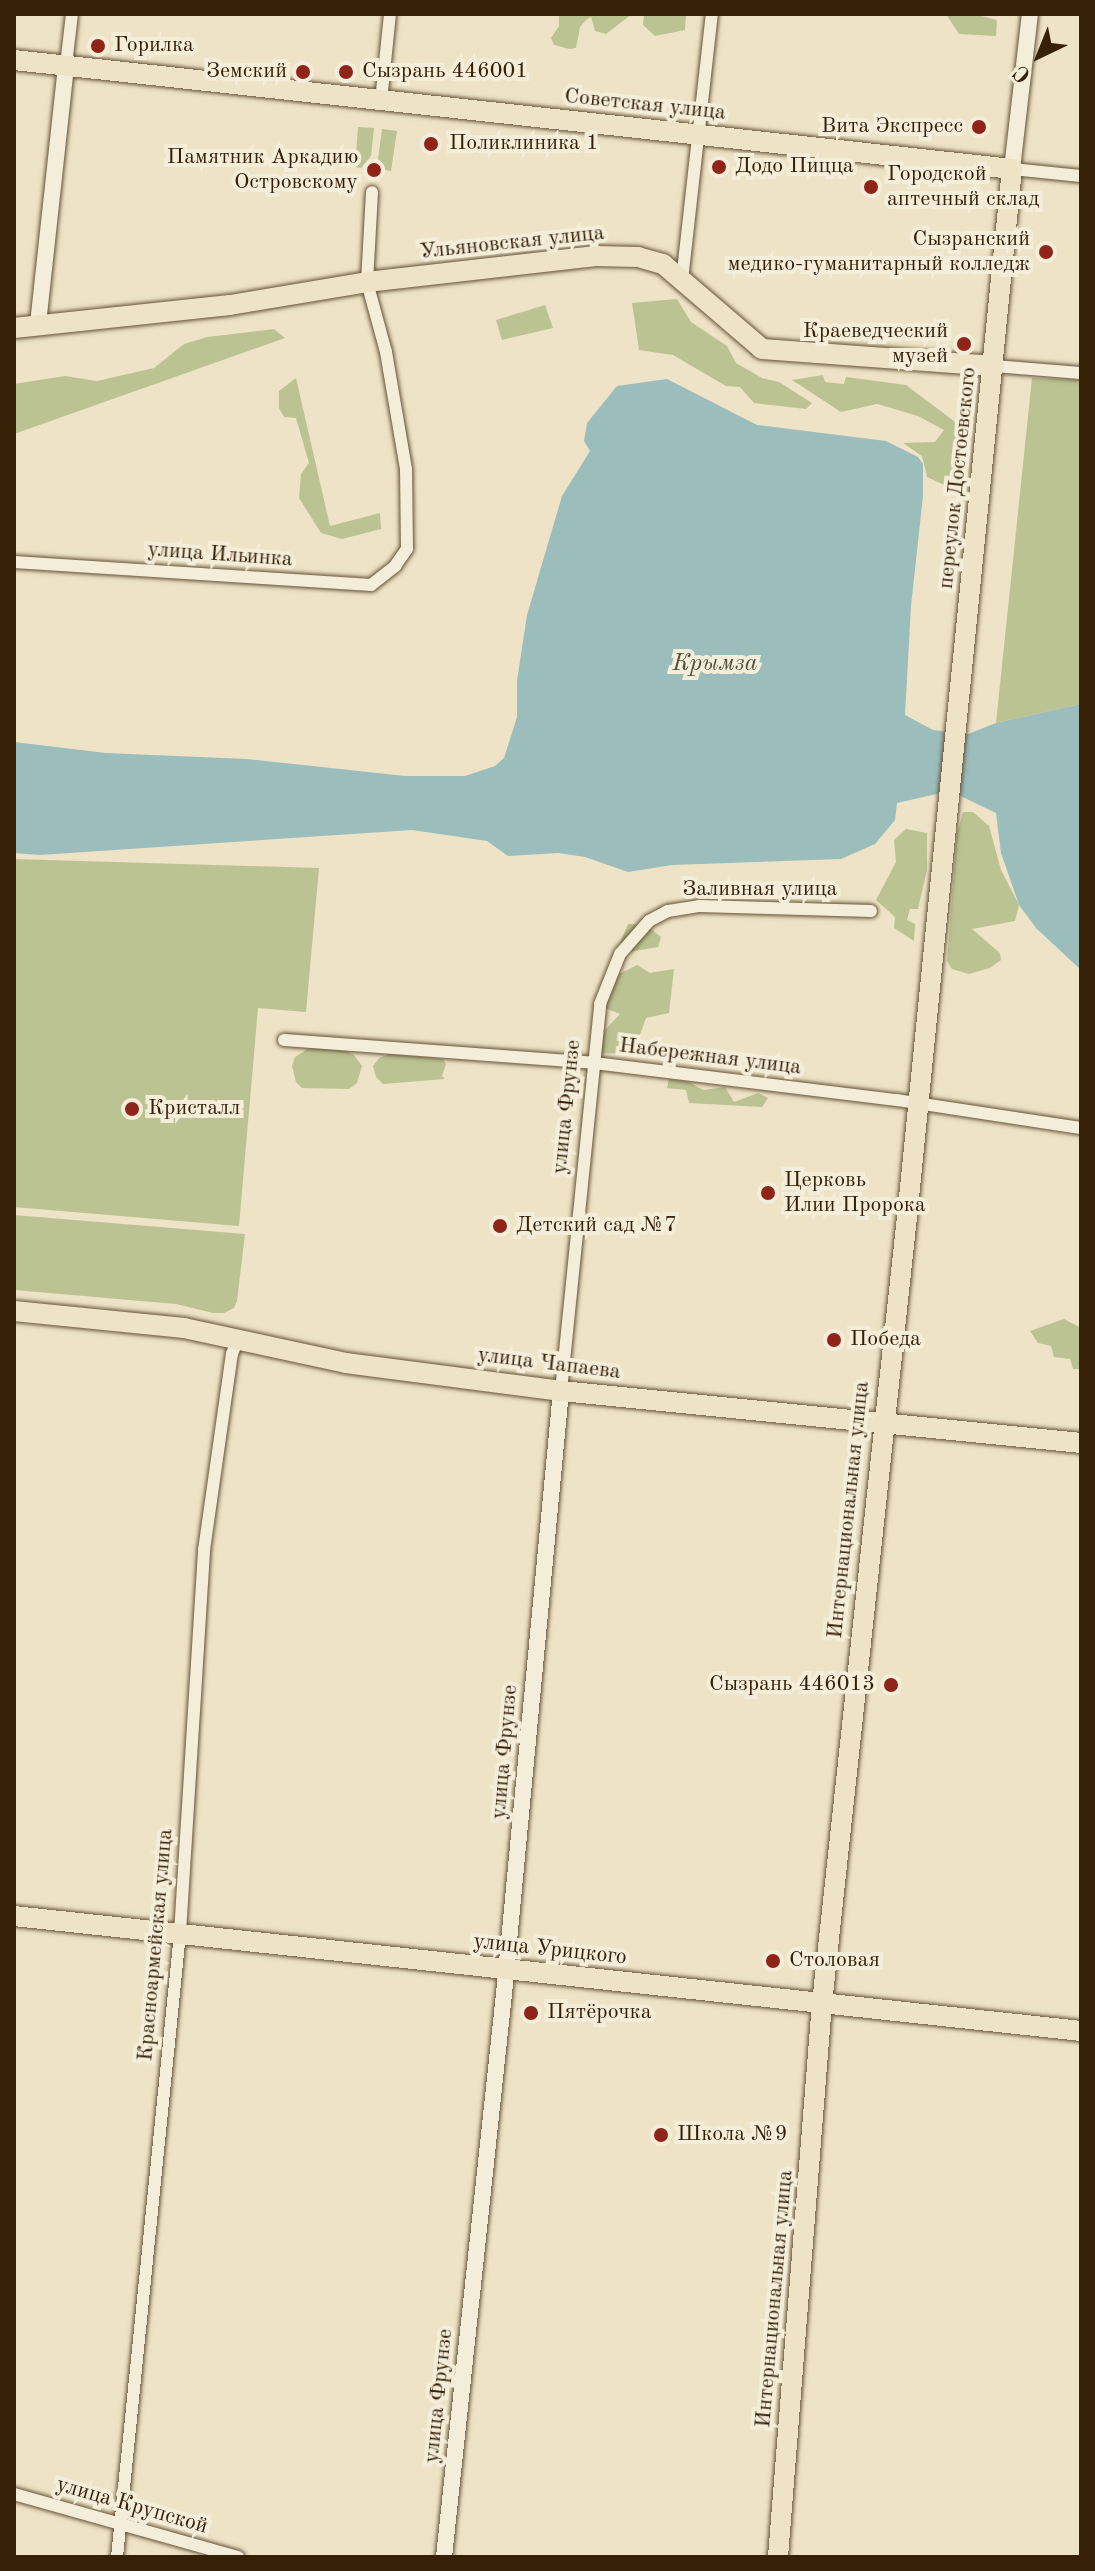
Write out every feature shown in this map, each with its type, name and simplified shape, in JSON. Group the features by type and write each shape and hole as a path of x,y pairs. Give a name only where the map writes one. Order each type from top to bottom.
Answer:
{"main road":[{"name":"Советская улица","path":"14,60 1012,169"},
{"name":"переулок Достоевского","path":"949,803 1012,169"},
{"name":"Ульяновская улица","path":"14,328 230,305 367,282 594,256 652,259 682,280 762,349 994,366"},
{"name":"Интернациональная улица","path":"778,2557 822,2003 949,803"},
{"name":"улица Чапаева","path":"14,1311 184,1328 346,1363 561,1391 1081,1443"},
{"name":"улица Урицкого","path":"14,1916 1081,2031"}],"street":[{"path":"38,324 72,14"},
{"path":"381,101 390,14"},
{"path":"682,280 712,14"},
{"name":"переулок Достоевского","path":"1012,169 1030,14"},
{"name":"Советская улица","path":"1012,169 1081,176"},
{"path":"367,282 372,192"},
{"name":"улица Ильинка","path":"14,562 371,585 395,566 407,549 406,469 386,352 367,282"},
{"name":"Ульяновская улица","path":"994,366 1081,373"},
{"name":"Заливная улица","path":"620,954 649,921 668,911 699,906 871,911"},
{"name":"улица Фрунзе","path":"444,2557 506,1971 600,1004 620,954"},
{"name":"Набережная улица","path":"284,1040 594,1063 1081,1128"},
{"name":"Красноармейская улица","path":"117,2557 180,1933 204,1550 232,1354 238,1338"},
{"name":"улица Крупской","path":"14,2494 238,2557"}],"green space":[{"path":"559,14 632,14 606,34 595,31 591,17 587,19 580,27 576,48 570,49 554,45 551,38 559,26"},
{"path":"644,14 686,14 685,30 655,36 643,25"},
{"path":"946,14 973,14 997,20 996,36 959,34"},
{"path":"358,127 374,128 371,156 361,168 355,167"},
{"path":"382,129 397,131 391,171 385,170 378,159"},
{"path":"677,299 691,322 727,346 736,363 762,378 779,382 812,403 806,409 754,403 740,387 726,386 673,355 639,350 632,303"},
{"path":"545,305 553,328 502,340 496,320"},
{"path":"274,329 285,338 14,434 14,384 65,376 97,381 154,368 184,344 207,337"},
{"path":"823,375 825,382 844,384 846,377 906,385 954,421 964,446 961,493 927,477 922,456 903,443 935,442 944,430 918,416 877,404 841,412 792,380"},
{"path":"296,378 330,526 380,513 381,529 342,539 321,533 299,498 301,474 309,463 296,418 284,417 279,408 279,391"},
{"path":"1032,378 1081,380 1081,704 996,723"},
{"path":"963,812 973,812 989,826 1001,870 1019,905 1015,921 972,929 1000,953 1001,960 990,968 969,974 952,969 947,961 957,834"},
{"path":"906,829 927,833 927,870 918,909 910,909 907,920 915,924 914,941 894,928 895,917 876,900 896,862 894,840"},
{"name":"Кристалл","path":"14,859 319,868 306,1012 258,1008 239,1226 14,1207"},
{"path":"628,924 646,925 661,937 658,947 629,952 620,943"},
{"path":"637,965 650,973 674,969 669,1013 646,1018 633,1054 601,1053 604,1031 620,1014 605,1008 619,974"},
{"path":"309,1048 344,1050 354,1055 362,1066 357,1083 349,1089 302,1088 296,1082 292,1066 295,1057"},
{"path":"390,1054 443,1059 446,1064 442,1076 445,1079 383,1084 376,1077 373,1066 379,1058"},
{"path":"669,1079 689,1082 703,1090 725,1087 734,1102 758,1093 768,1098 762,1107 689,1103 686,1090 667,1088"},
{"path":"14,1215 245,1234 237,1301 234,1308 224,1313 213,1313 176,1304 14,1290"},
{"path":"1064,1319 1081,1328 1081,1369 1073,1369 1070,1359 1054,1357 1051,1346 1038,1343 1030,1331"}],"water":[{"name":"Крымза","path":"667,379 757,425 886,441 918,457 923,464 905,715 933,730 968,734 996,723 1081,704 1081,970 1036,928 1019,905 1001,853 996,813 950,791 897,803 895,820 875,844 841,859 672,865 628,872 585,857 558,853 508,856 487,841 412,830 40,855 14,853 14,742 106,753 247,759 405,776 465,776 495,766 504,758 517,717 517,681 527,615 562,496 590,451 584,441 587,423 617,386"}],"place":[{"name":"Горилка","path":"98,46"},
{"name":"Земский","path":"303,72"},
{"name":"Сызрань 446001","path":"346,72"},
{"name":"Вита Экспресс","path":"979,127"},
{"name":"Поликлиника 1","path":"431,144"},
{"name":"Додо Пицца","path":"719,167"},
{"name":"Памятник Аркадию Островскому","path":"374,170"},
{"name":"Городской аптечный склад","path":"871,187"},
{"name":"Сызранский медико-гуманитарный колледж","path":"1046,252"},
{"name":"Краеведческий музей","path":"964,344"},
{"name":"Кристалл","path":"132,1109"},
{"name":"Церковь Илии Пророка","path":"768,1193"},
{"name":"Детский сад №7","path":"500,1226"},
{"name":"Победа","path":"834,1340"},
{"name":"Сызрань 446013","path":"891,1685"},
{"name":"Столовая","path":"773,1961"},
{"name":"Пятёрочка","path":"531,2013"},
{"name":"Школа №9","path":"661,2135"}]}
